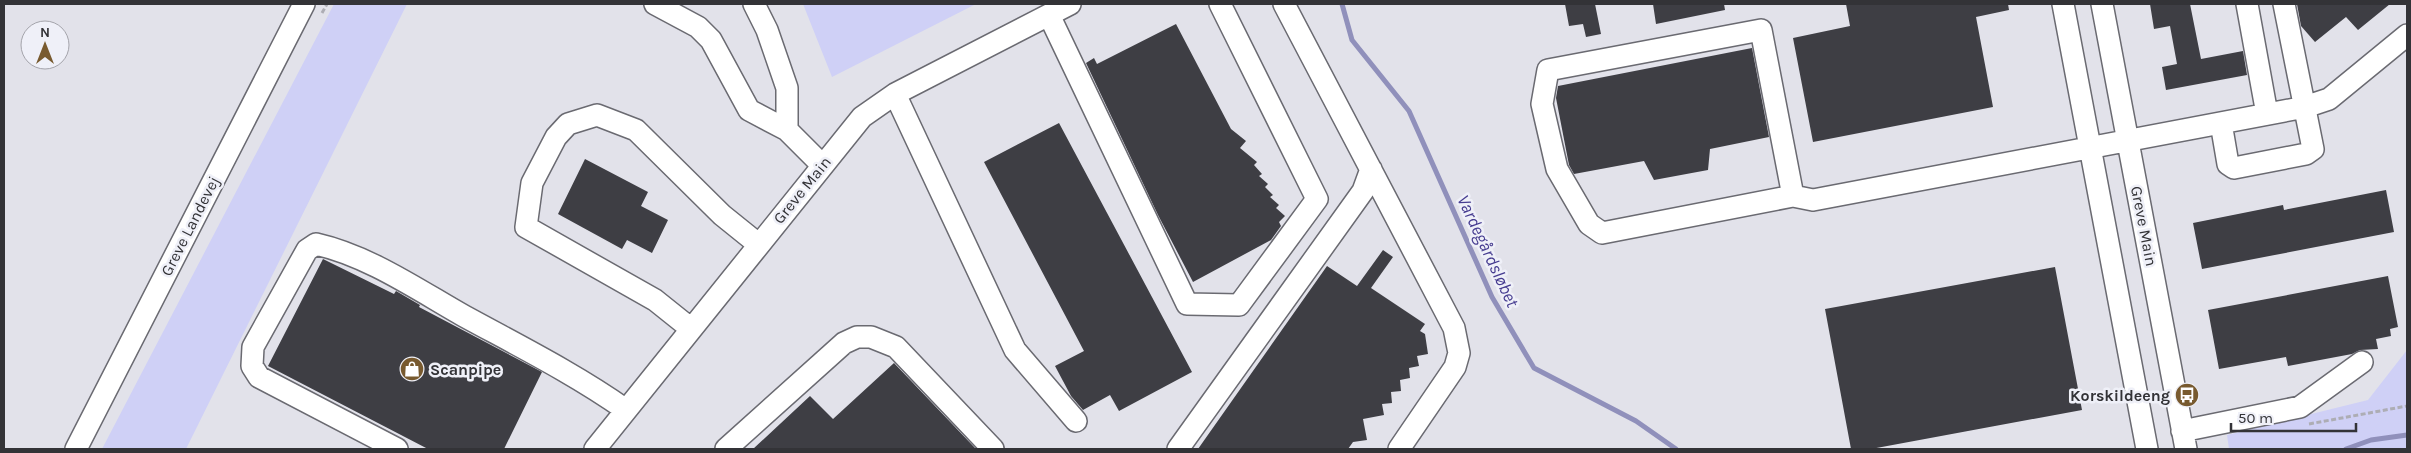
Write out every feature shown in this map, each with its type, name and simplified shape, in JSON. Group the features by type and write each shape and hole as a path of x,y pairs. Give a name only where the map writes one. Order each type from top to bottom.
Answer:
{"street":[{"name":"Greve Landevej","path":"76,449 304,4"},
{"path":"655,4 698,27 711,40 749,110 787,130 822,165"},
{"path":"754,4 767,30 787,88 787,130"},
{"name":"Greve Main","path":"595,449 690,328 862,117 895,94 1070,4"},
{"path":"1049,15 1187,304 1239,305 1317,199 1220,4"},
{"path":"1284,4 1454,328 1459,353 1455,367 1399,449"},
{"path":"2063,4 2147,449"},
{"name":"Greve Main","path":"2102,4 2184,440"},
{"path":"2247,4 2267,114"},
{"path":"2221,123 2228,164 2234,168 2306,154 2313,149 2284,4"},
{"path":"1803,198 1761,30 1548,70 1542,104 1557,169 1589,224 1602,233 2091,149 2305,107 2329,99 2407,35"},
{"path":"895,94 1014,350 1076,421"},
{"path":"690,328 655,300 526,227 532,183 556,137 568,124 597,115 636,130 722,215 758,244"},
{"path":"1178,449 1363,191 1370,169"},
{"path":"397,449 259,377 252,366 254,347 307,250 316,244 333,248 393,276 591,386 626,410"},
{"path":"726,449 844,343 857,337 871,337 896,347 993,449"},
{"path":"2184,440 2300,406 2362,362"}],"shaded area":[{"path":"334,4 407,4 186,449 102,449"},
{"path":"803,4 976,4 832,77"},
{"path":"2407,350 2407,449 2229,449 2227,435 2368,400"}],"building":[{"path":"1565,4 1595,4 1601,34 1586,37 1583,24 1569,26"},
{"path":"1653,4 1724,4 1725,10 1656,24"},
{"path":"1846,4 2008,4 2009,10 1976,17 1993,107 1813,142 1793,38 1850,26"},
{"path":"2150,4 2190,4 2201,59 2243,51 2247,75 2166,90 2162,67 2177,64 2170,26 2154,29"},
{"path":"2297,4 2390,4 2358,30 2346,17 2315,42 2301,26"},
{"path":"1176,24 1231,129 1246,141 1240,148 1257,162 1254,165 1262,174 1259,176 1268,184 1265,187 1273,195 1270,197 1279,205 1276,208 1285,216 1279,222 1281,226 1271,240 1193,282 1158,215 1086,63 1094,58 1097,64"},
{"path":"1752,48 1769,137 1710,149 1708,170 1654,180 1644,161 1574,174 1569,165 1556,98 1558,86"},
{"path":"1059,123 1192,372 1119,411 1110,395 1083,410 1071,396 1055,366 1084,351 984,162"},
{"path":"585,159 648,192 641,206 668,220 652,253 627,240 622,249 558,214"},
{"path":"2386,190 2394,232 2202,269 2193,223 2283,205 2284,210"},
{"path":"1383,250 1393,257 1371,288 1425,324 1420,331 1425,334 1428,354 1417,356 1419,366 1409,368 1410,378 1400,380 1401,391 1391,392 1392,403 1382,404 1384,415 1363,419 1367,440 1353,442 1348,449 1198,449 1327,266 1357,286"},
{"path":"323,259 394,294 396,291 420,305 419,307 542,372 504,449 428,449 268,366"},
{"path":"2055,267 2082,410 1871,449 1851,449 1825,309"},
{"path":"2388,276 2398,327 2390,329 2391,336 2376,339 2378,349 2360,350 2352,354 2288,366 2286,357 2219,369 2208,310"},
{"path":"894,363 976,449 753,449 810,396 833,419"}],"waterway":[{"name":"Vardegårdsløbet","path":"1342,4 1352,40 1409,111 1492,297 1534,368 1636,421 1676,449"},
{"name":"Vardegårdsløbet","path":"2346,449 2371,440 2407,435"}],"place":[{"name":"Scanpipe","path":"412,369"},
{"name":"Korskildeeng","path":"2187,395"}]}
